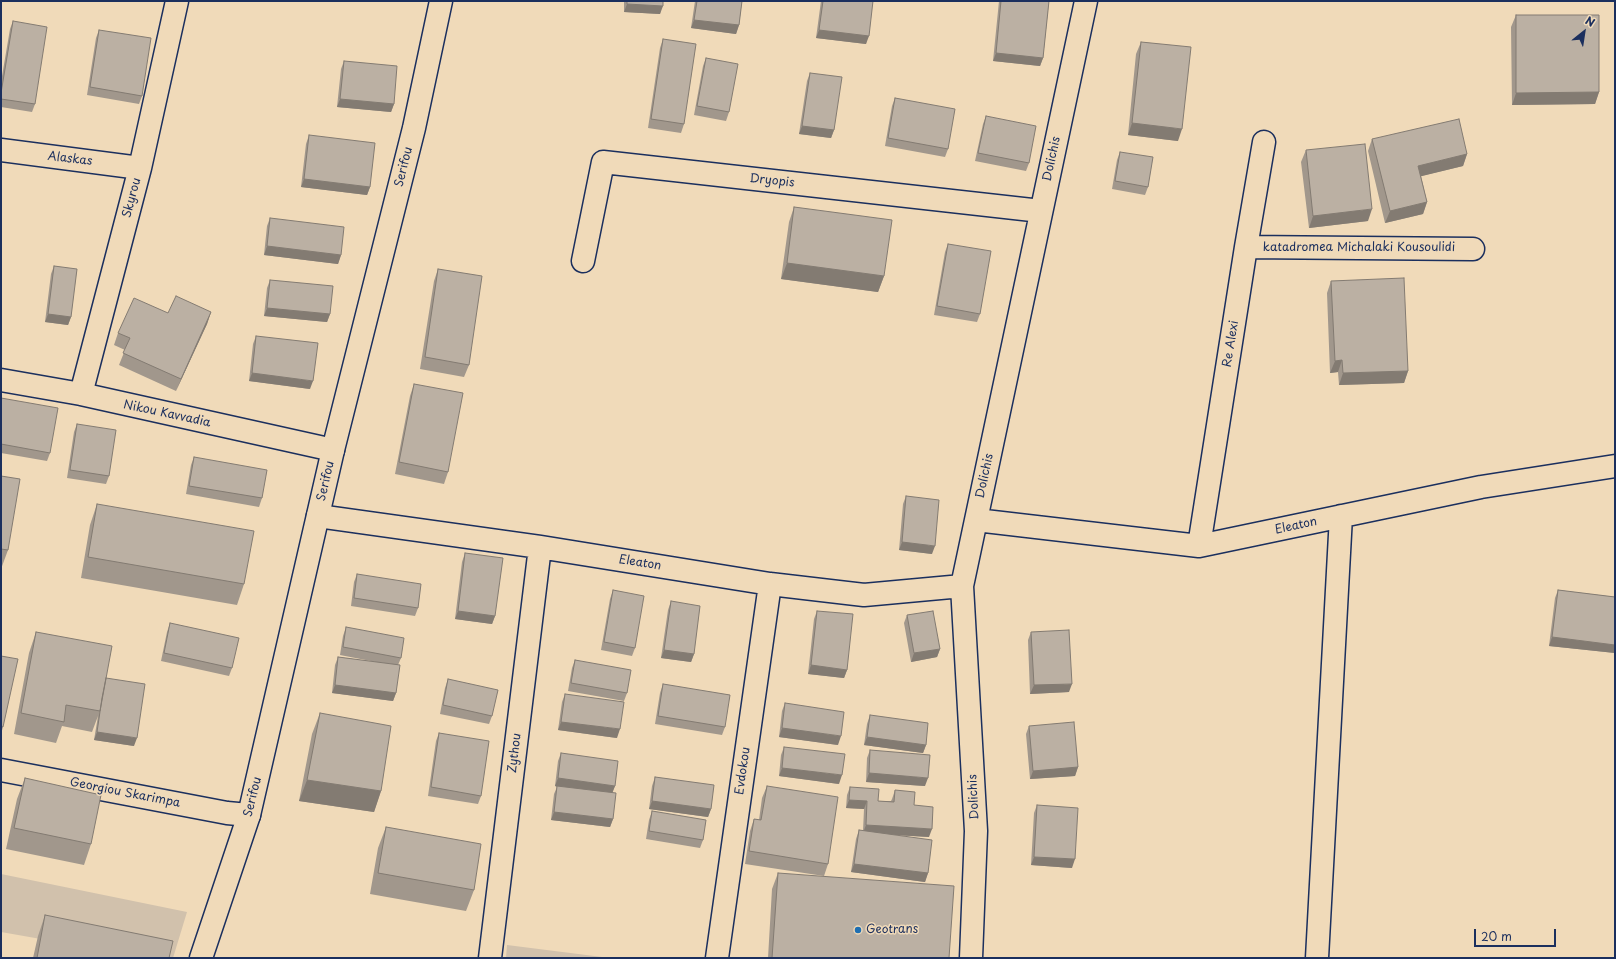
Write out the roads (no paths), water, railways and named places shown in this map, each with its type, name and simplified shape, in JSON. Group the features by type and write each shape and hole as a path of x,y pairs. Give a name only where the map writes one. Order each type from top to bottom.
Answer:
{"street":[{"name":"Skyrou","path":"81,394 140,168 177,1"},
{"name":"Serifou","path":"201,958 249,815 333,450 414,128 441,1"},
{"name":"Dolichis","path":"971,958 976,831 962,586 1086,1"},
{"name":"Re Alexi","path":"1199,546 1264,142"},
{"name":"Alaskas","path":"1,150 140,168"},
{"name":"Dryopis","path":"583,261 603,162 1041,211"},
{"name":"katadromea Michalaki Kousoulidi","path":"1246,247 1472,248"},
{"name":"Nikou Kavvadia","path":"1,380 81,394 333,450"},
{"name":"Eleaton","path":"976,520 1199,546 1481,487 1615,466"},
{"name":"Eleaton","path":"318,516 540,547 770,584 864,595 962,586"},
{"path":"1317,958 1341,516"},
{"name":"Zythou","path":"490,958 540,547"},
{"name":"Evdokou","path":"718,958 770,584"},
{"name":"Georgiou Skarimpa","path":"1,770 227,813 249,815"}],"place":[{"name":"Geotrans","path":"858,930"}]}
